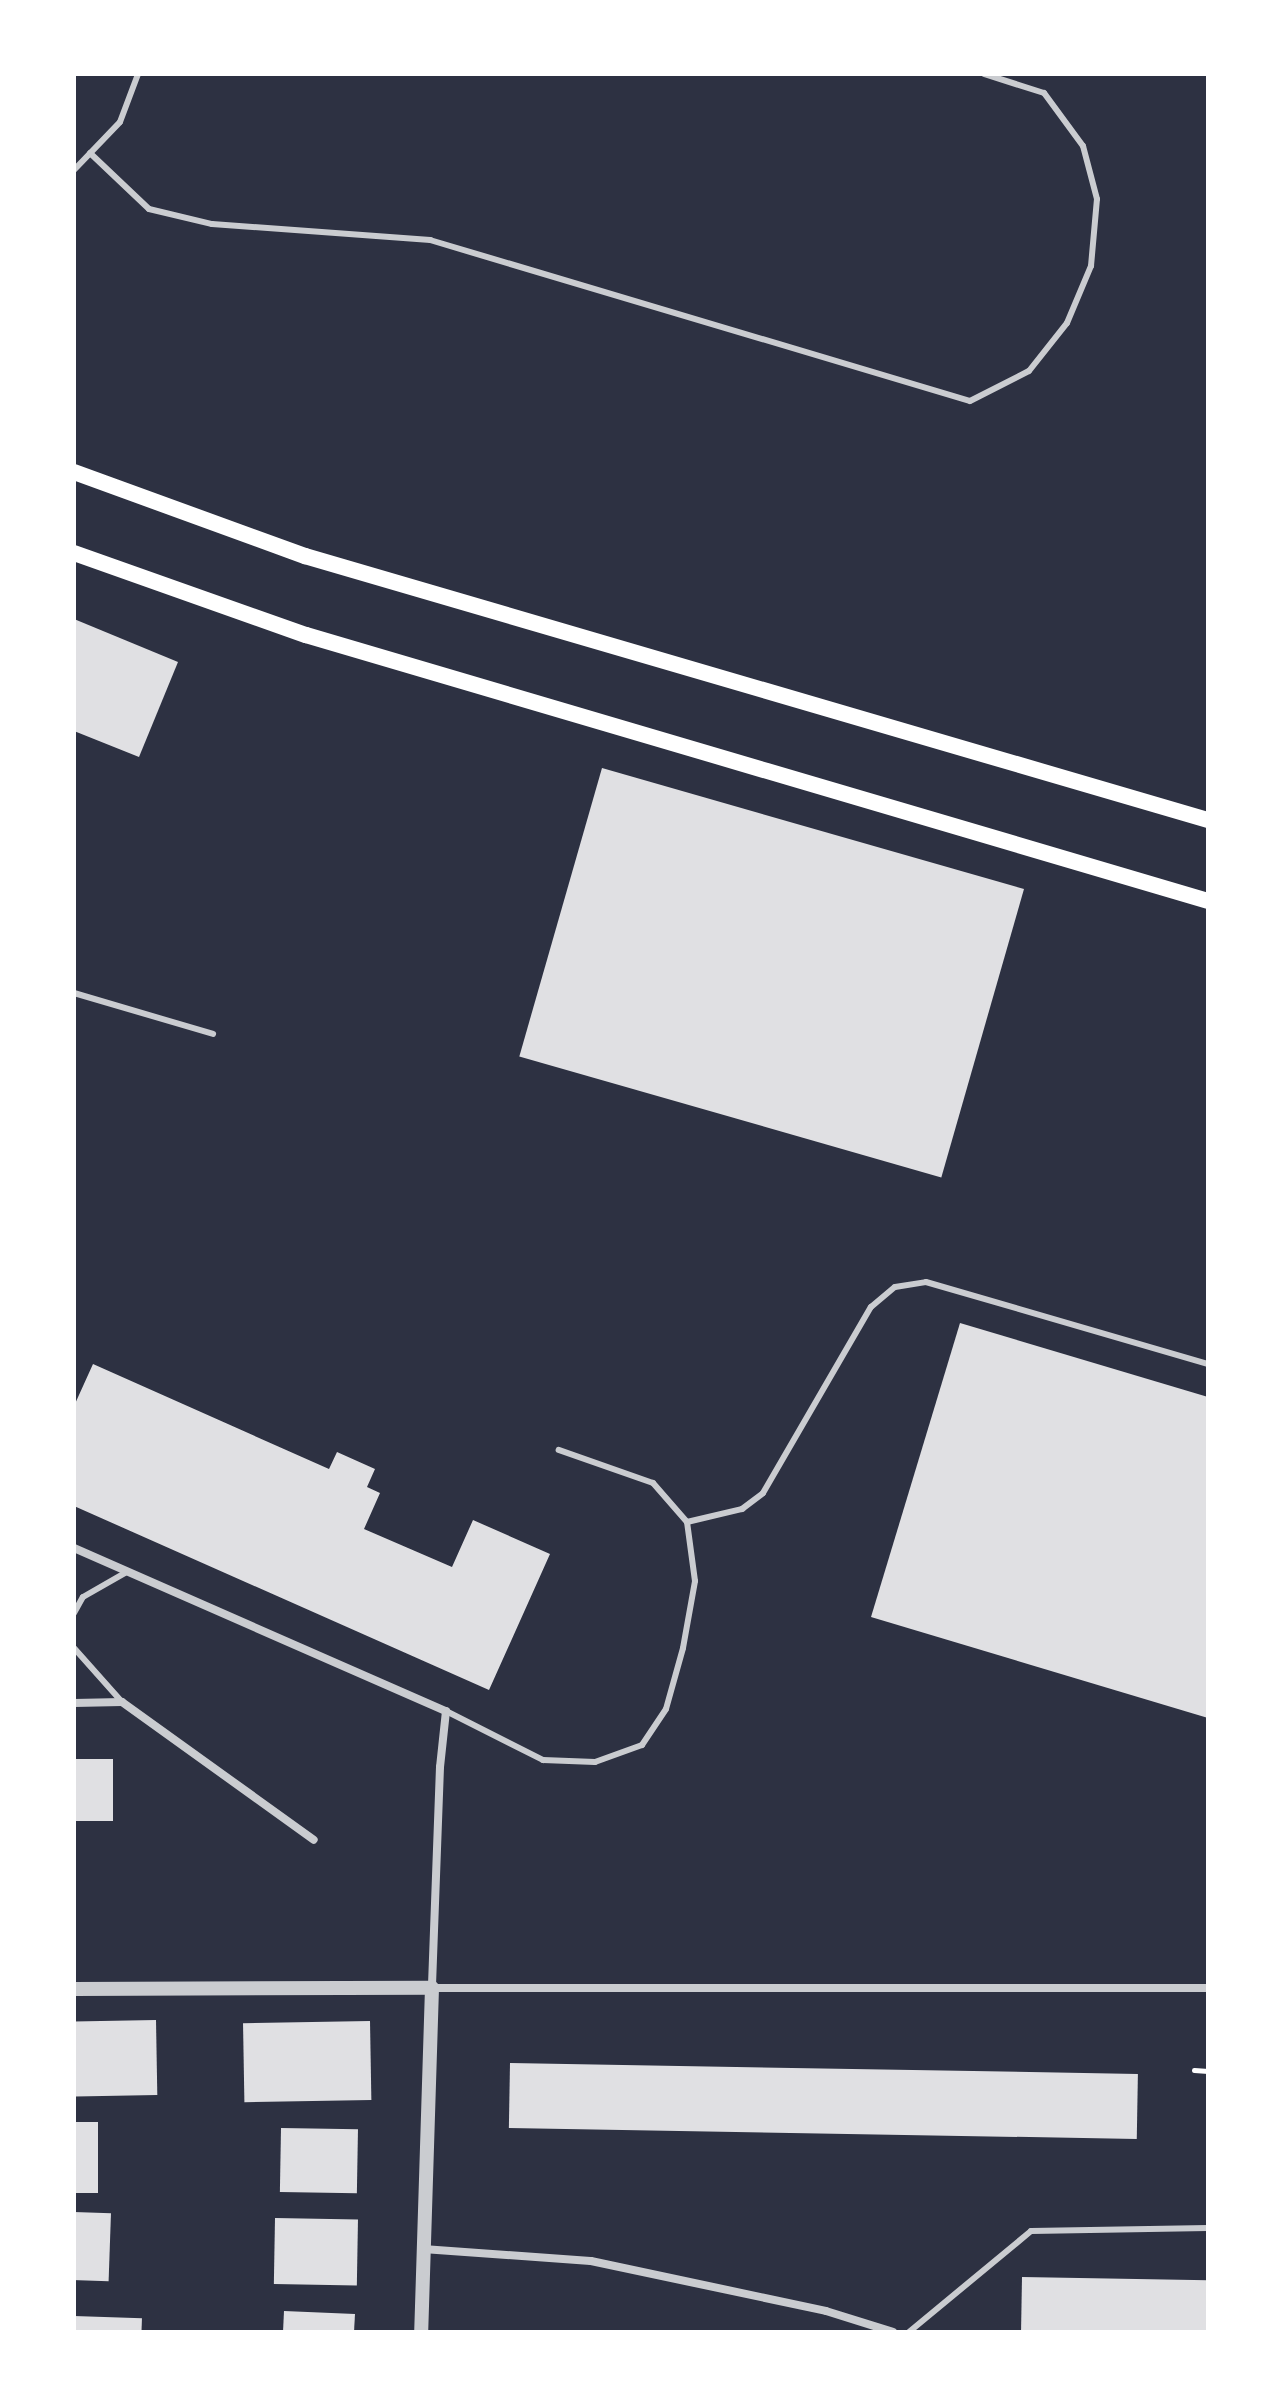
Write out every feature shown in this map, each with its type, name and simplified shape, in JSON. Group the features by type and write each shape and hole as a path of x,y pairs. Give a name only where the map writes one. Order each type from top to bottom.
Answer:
{"main road":[{"path":"74,472 305,556 1208,820"},
{"path":"74,553 306,635 1208,901"}],"street":[{"path":"74,1548 125,1573 446,1711 435,1890 421,2332"},
{"path":"74,1703 122,1702 314,1840"},
{"path":"74,1989 1208,1988"},
{"path":"423,2249 591,2261 796,2304 893,2332"}],"lane":[{"path":"74,170 120,122 138,74"},
{"path":"90,153 149,209 212,224 430,240 970,401 1029,371 1067,323 1091,266 1097,199 1083,146 1044,93 984,74"},
{"path":"74,993 213,1034"},
{"path":"687,1522 742,1509 763,1493 871,1307 895,1287 926,1282 1208,1364"},
{"path":"446,1711 543,1760 595,1762 642,1745 666,1709 683,1648 695,1581 687,1522 653,1483 559,1450"},
{"path":"74,1613 83,1597 125,1573"},
{"path":"74,1648 122,1702"},
{"path":"909,2332 1031,2231 1208,2228"}],"path":[{"path":"1194,2070 1208,2071"}],"building":[{"path":"74,619 178,662 139,757 74,731"},
{"path":"602,768 1024,889 941,1177 519,1056"},
{"path":"960,1323 1208,1397 1208,1718 871,1617"},
{"path":"93,1364 329,1469 337,1452 375,1469 367,1487 380,1493 364,1529 452,1567 473,1520 550,1554 489,1690 74,1506 74,1406"},
{"path":"74,1759 113,1759 113,1821 74,1821"},
{"path":"156,2020 157,2095 75,2096 74,2021"},
{"path":"370,2021 371,2100 244,2102 243,2023"},
{"path":"510,2063 1138,2074 1137,2139 509,2128"},
{"path":"74,2122 98,2122 98,2193 74,2193"},
{"path":"281,2128 358,2129 357,2193 280,2192"},
{"path":"74,2212 111,2213 109,2281 74,2280"},
{"path":"275,2218 358,2219 357,2285 274,2284"},
{"path":"1022,2277 1208,2280 1207,2332 1021,2332"},
{"path":"284,2311 355,2314 354,2332 283,2332"},
{"path":"74,2316 142,2318 141,2332 74,2332"}]}
